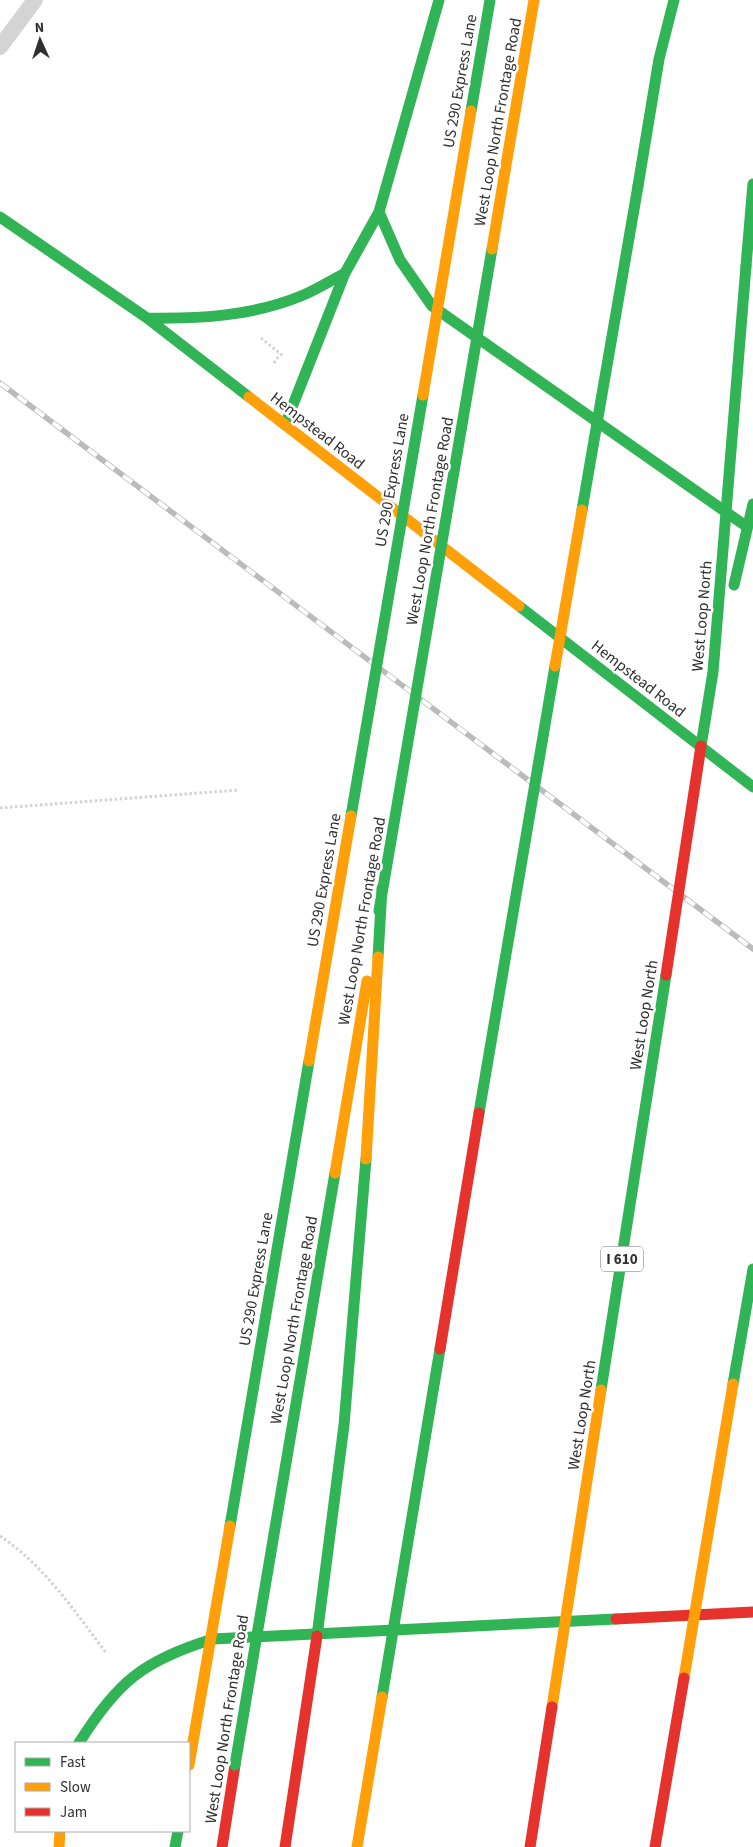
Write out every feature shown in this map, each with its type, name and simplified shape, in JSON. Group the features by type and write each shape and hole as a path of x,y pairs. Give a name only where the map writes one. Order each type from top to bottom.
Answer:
{"main road":[{"path":"285,425 345,273 379,212 440,0"},
{"name":"US 290 Express Lane","path":"190,1759 490,0"},
{"name":"West Loop North Frontage Road","path":"222,1847 382,888 534,0"},
{"path":"659,59 661,0"},
{"path":"357,1847 514,899 659,59 674,0"},
{"name":"West Loop North","path":"530,1847 713,672 753,184"},
{"path":"379,212 400,260 432,306 753,532"},
{"name":"Hempstead Road","path":"0,217 147,318 753,787"},
{"path":"147,318 196,319 253,310 302,296 345,273"},
{"path":"713,672 753,504"},
{"path":"285,1847 326,1578 344,1422 361,1223 382,888"},
{"path":"655,1847 753,1269"},
{"path":"80,1742 94,1717 118,1687 142,1668 169,1654 213,1639 753,1612"},
{"path":"59,1847 60,1832"},
{"path":"175,1847 178,1832"}],"lane":[{"path":"0,47 35,0"}],"path":[{"path":"256,334 281,354 274,363"},
{"path":"0,808 240,790"},
{"path":"0,1536 22,1551 50,1581 107,1654"}],"railway":[{"path":"0,383 753,949"}],"traffic: fast":[{"path":"285,425 345,273 379,212 439,0"},
{"path":"471,111 490,0"},
{"path":"638,186 659,59 674,0"},
{"path":"746,266 753,184"},
{"path":"582,510 638,186"},
{"path":"379,212 400,260 432,306 743,524"},
{"path":"0,217 147,318 249,397"},
{"path":"379,911 492,249"},
{"path":"701,746 713,672 746,266"},
{"path":"147,318 206,317 264,308 307,294 345,273"},
{"path":"351,816 423,395"},
{"path":"734,585 753,504"},
{"path":"519,606 753,787"},
{"path":"479,1113 555,666"},
{"path":"378,957 382,888"},
{"path":"601,1390 666,975"},
{"path":"230,1526 309,1061"},
{"path":"317,1636 344,1425 366,1159"},
{"path":"235,1765 335,1173"},
{"path":"733,1384 753,1269"},
{"path":"382,1697 440,1349"},
{"path":"80,1742 106,1704 134,1676 168,1656 213,1639 616,1619"},
{"path":"175,1847 178,1832"}],"traffic: slow":[{"path":"505,171 534,0"},
{"path":"423,395 471,111"},
{"path":"492,249 505,171"},
{"path":"249,397 519,606"},
{"path":"555,666 582,510"},
{"path":"309,1061 351,816"},
{"path":"366,1159 378,957"},
{"path":"335,1173 367,981"},
{"path":"684,1678 733,1384"},
{"path":"552,1707 601,1390"},
{"path":"190,1759 230,1526"},
{"path":"357,1847 382,1697"},
{"path":"59,1847 60,1832"}],"traffic: jam":[{"path":"666,975 701,746"},
{"path":"440,1349 479,1113"},
{"path":"616,1619 753,1612"},
{"path":"285,1847 317,1636"},
{"path":"655,1847 684,1678"},
{"path":"530,1847 552,1707"},
{"path":"222,1847 235,1765"}]}
